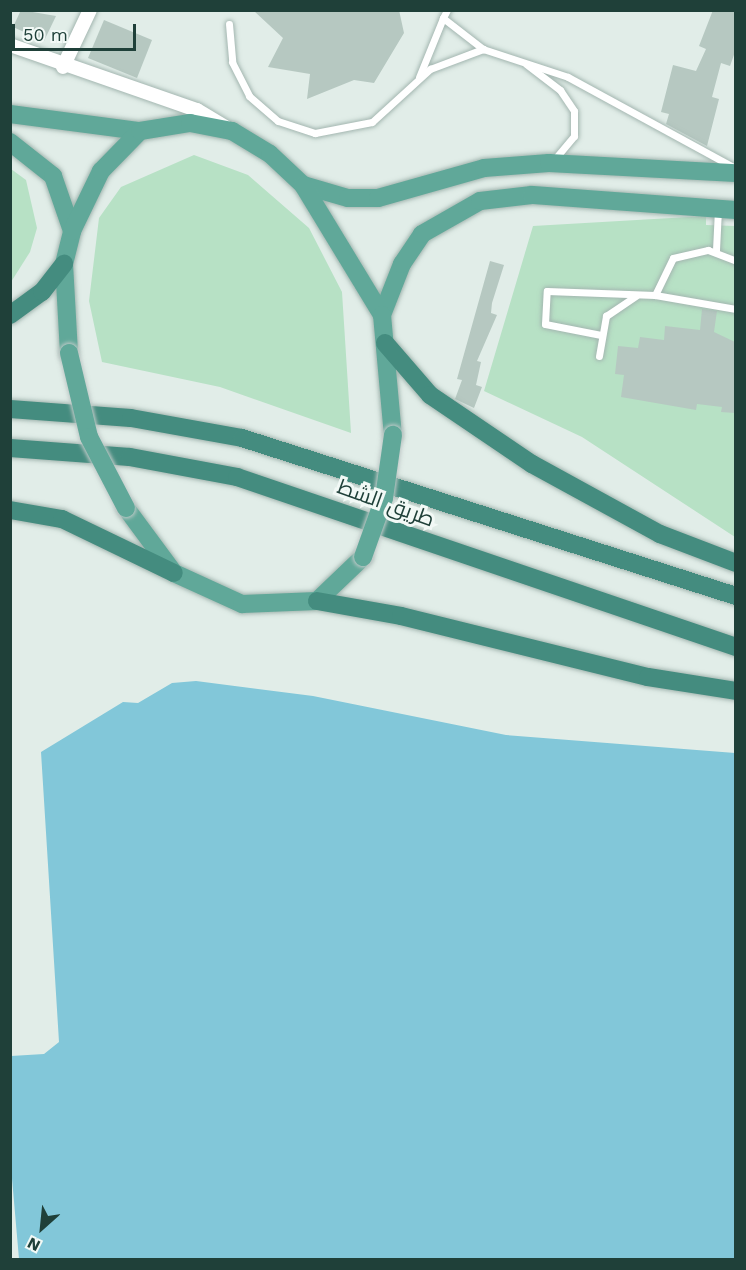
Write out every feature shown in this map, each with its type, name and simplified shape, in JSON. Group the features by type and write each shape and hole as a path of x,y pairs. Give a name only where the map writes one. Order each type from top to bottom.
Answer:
{"highway":[{"path":"10,315 42,292 64,264"},
{"path":"385,343 430,395 532,464 660,534 735,564"},
{"name":"طريق الشط","path":"10,409 131,418 242,438 735,596"},
{"name":"طريق الشط","path":"10,448 130,457 237,477 735,647"},
{"path":"10,510 62,519 174,573"},
{"path":"316,601 401,616 648,677 735,691"}],"main road":[{"path":"10,114 140,131 190,123 232,131 270,154 303,185 382,315 393,435 375,534 363,557 316,601 242,604 174,573 107,475 89,437 69,353 64,264 72,231 101,171 140,131"},
{"path":"10,142 53,176 72,231"},
{"path":"303,185 348,198 378,198 484,168 549,163 735,173"},
{"path":"382,315 402,264 422,234 480,201 532,195 727,210"}],"street":[{"path":"63,66 90,10"},
{"path":"10,45 63,66 197,110 232,131"}],"lane":[{"path":"417,81 447,10"},
{"path":"443,18 483,48 568,77 735,168"},
{"path":"229,24 238,80 262,110 296,129 354,129 387,111 417,81 445,60 483,48"},
{"path":"522,60 560,90 574,111 568,147 549,163"},
{"path":"716,250 727,210"},
{"path":"655,295 673,258 716,250 735,261"},
{"path":"601,335 545,324 547,291 655,295 735,309"},
{"path":"598,356 606,316 636,296"}],"green space":[{"path":"194,155 248,175 309,228 342,292 351,433 220,387 102,362 89,301 99,218 121,187"},
{"path":"11,169 26,180 37,228 30,252 11,282"},
{"path":"706,216 706,225 735,226 735,537 582,437 484,391 533,226"}],"water":[{"path":"196,681 313,696 506,735 735,753 735,1259 11,1260 11,1056 44,1054 59,1042 41,752 123,702 138,703 172,683"}],"pier":[{"path":"11,1167 19,1259 11,1259"}],"building":[{"path":"21,10 56,16 44,41 13,27"},
{"path":"253,10 399,10 404,33 374,83 354,80 307,99 310,74 268,67 283,38"},
{"path":"713,10 735,10 735,52 730,66 721,63 712,97 719,99 707,146 666,124 669,114 661,112 673,65 696,71 706,49 699,46"},
{"path":"104,20 152,40 137,78 88,58"},
{"path":"490,261 504,265 492,303 491,313 497,315 477,361 481,362 476,385 482,387 474,408 455,399 462,380 457,379"},
{"path":"702,309 717,311 714,332 735,342 735,413 721,412 722,407 697,404 696,410 621,397 624,375 615,374 618,346 638,348 640,337 664,340 665,326 700,330"}]}
